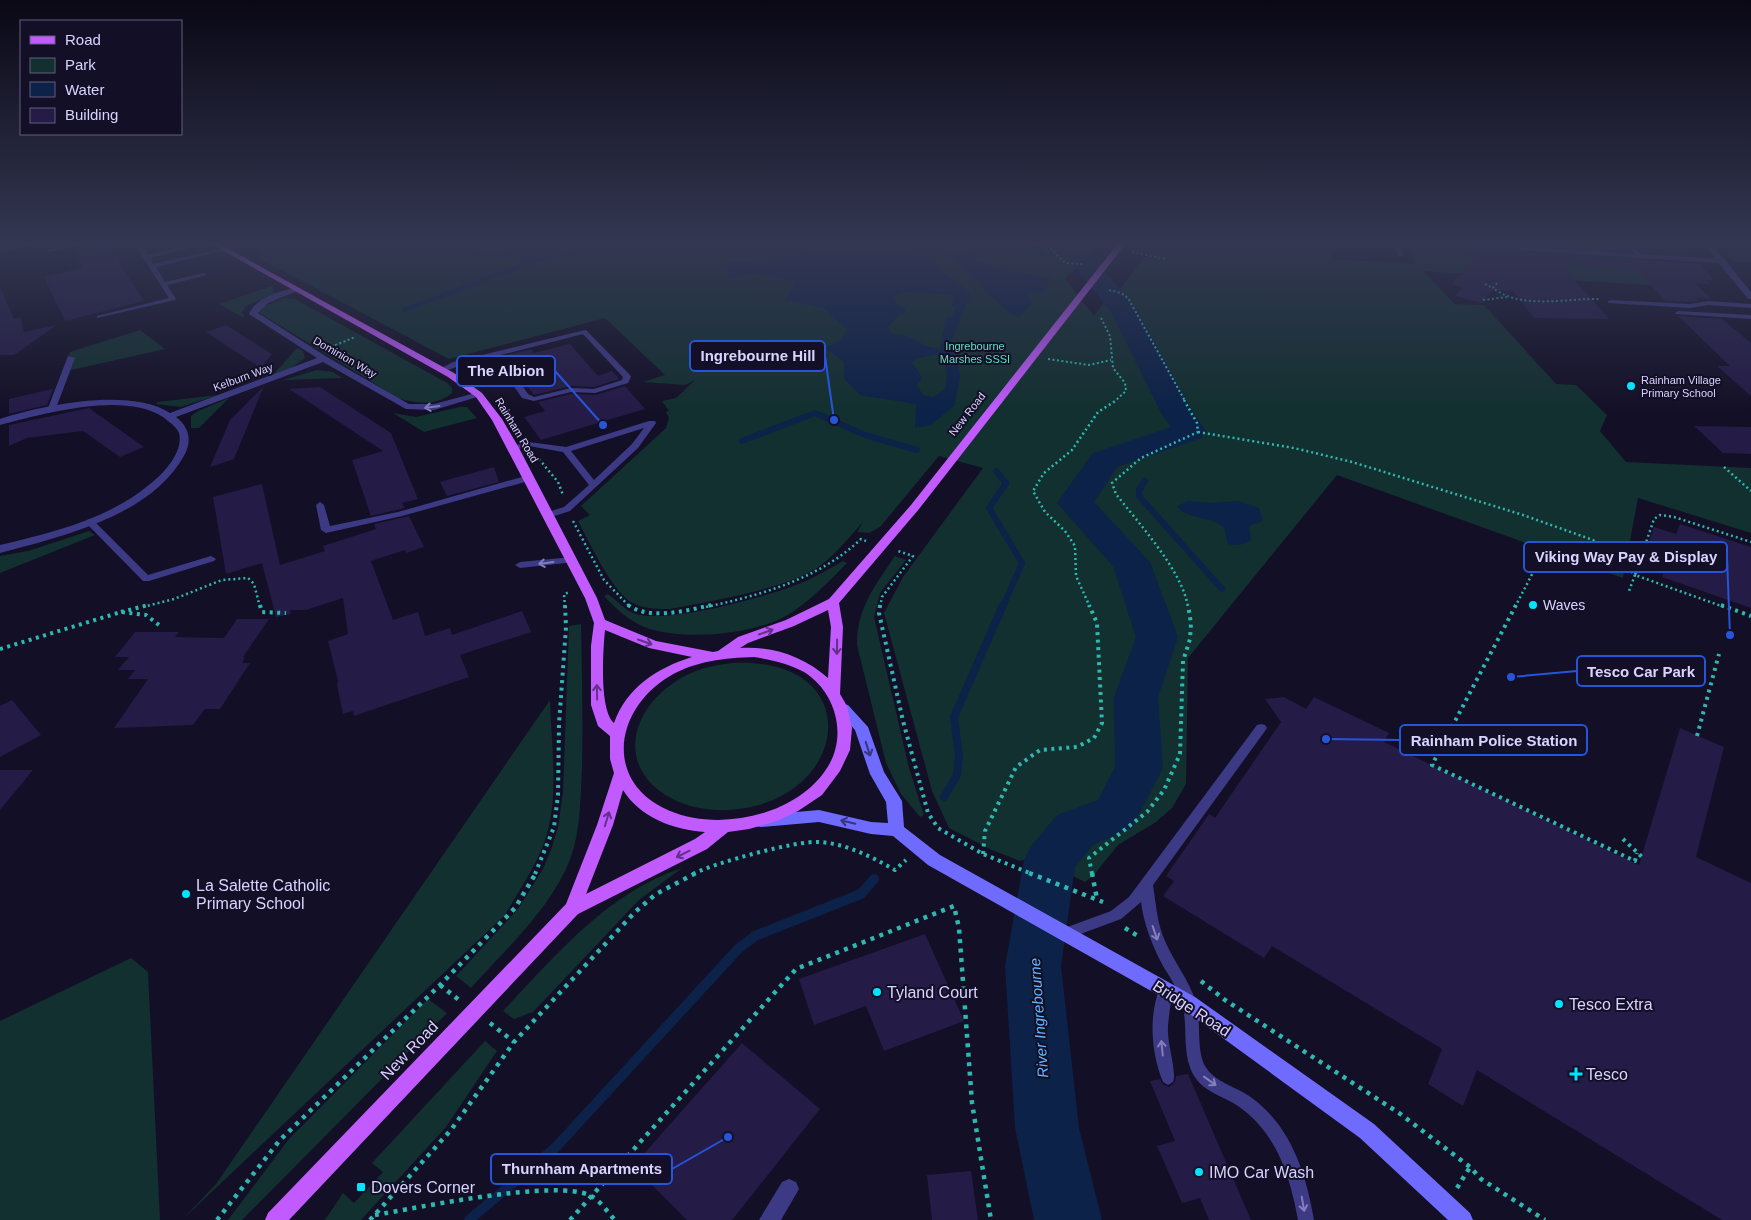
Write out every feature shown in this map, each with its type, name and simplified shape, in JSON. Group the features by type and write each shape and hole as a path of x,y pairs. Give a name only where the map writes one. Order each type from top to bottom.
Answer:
{"main road":[{"name":"Rainham Road","path":"312,299 442,370 479,394 514,448 572,560 600,623"},
{"name":"New Road","path":"716,654 743,640 790,623 833,602 915,507 1078,299"},
{"path":"833,602 837,627 834,692"},
{"path":"617,734 603,722 598,705 597,646 600,623 654,646 716,654 754,652 783,657 808,668 834,692 843,709 860,727 877,774 894,801 896,830 871,828 818,816 761,821 723,827 689,824 659,814 635,797 620,775 616,762 617,734 628,707 649,684 677,666 716,654"},
{"path":"761,821 794,807 822,786 839,760 846,734 843,709"},
{"name":"New Road","path":"572,909 605,825 620,775"},
{"name":"New Road","path":"275,1220 572,909 701,844 723,827"},
{"name":"Bridge Road","path":"896,830 934,860 1189,1003 1368,1131 1463,1220"}],"street":[{"name":"Dominion Way","path":"271,299 256,307 253,314 314,354 398,402 412,408 438,406 479,394"},
{"name":"Kelburn Way","path":"171,416 324,359"},
{"path":"0,422 52,408 111,403 139,405 171,416 182,428 184,437 183,447 177,462 152,488 125,505 63,533 0,549"},
{"path":"770,1220 789,1189"}],"lane":[{"path":"99,317 173,299"},
{"path":"1610,302 1690,306 1708,303 1751,306"},
{"path":"1678,313 1751,317"},
{"path":"442,370 478,358 585,332 627,377 625,381 595,391 572,390 534,400 525,396 514,380 478,358"},
{"path":"52,408 71,358"},
{"path":"514,448 530,444 566,450 652,423 635,446 567,509 548,515"},
{"path":"566,450 594,485"},
{"path":"320,506 326,530 400,514 529,478"},
{"path":"90,522 146,579 211,559"},
{"path":"520,565 572,560"},
{"path":"1067,933 1116,915 1134,901 1261,728"},
{"path":"1146,886 1148,907 1157,940 1189,1003 1196,1060 1202,1076 1222,1090 1245,1102 1263,1117 1286,1149 1298,1177 1306,1220"},
{"path":"1166,990 1160,1018 1163,1056 1168,1077"}],"path":[{"path":"1129,299 1197,423 1198,432"},
{"path":"1484,300 1490,299"},
{"path":"1541,299 1564,301 1599,299 1610,302"},
{"path":"983,854 985,832 1016,767 1040,750 1077,747 1094,738 1102,723 1097,623 1076,576 1075,546 1065,531 1045,512 1032,491 1034,484 1049,468 1073,450 1083,430 1098,412 1120,399 1126,391 1125,383 1113,368 1111,360 1113,350 1110,336 1102,318"},
{"path":"314,354 360,335"},
{"path":"1065,362 1089,365 1111,360"},
{"path":"899,551 913,556 882,596 879,613 903,721 928,813 936,830 1011,866 1098,899 1089,858 1147,812 1164,790 1180,754 1183,661 1190,639 1191,623 1186,593 1176,574 1116,494 1112,483 1127,467 1147,455 1186,440 1198,432 1294,448 1342,460 1530,517 1593,540 1608,550 1626,569 1635,575 1751,616"},
{"name":"Rainham Road","path":"534,453 558,482 564,498"},
{"path":"1724,467 1751,491"},
{"path":"570,514 604,582 613,593 634,609 663,613 738,599 804,578 838,560 861,539 868,541"},
{"path":"1629,591 1654,519 1660,515 1674,517 1751,542"},
{"path":"1540,558 1432,764 1635,861 1637,853"},
{"path":"0,649 121,612 174,599 222,580 248,578 254,584 262,612 286,613"},
{"path":"217,1220 280,1140 440,985 515,908 530,886 548,846 554,827 558,795 559,724 566,627 564,594"},
{"path":"121,612 146,615 159,625"},
{"path":"1697,736 1718,654"},
{"path":"1623,840 1642,857"},
{"path":"370,1220 452,1130 514,1042 635,912 656,894 706,867 782,848 819,842 864,853 895,870 902,865"},
{"path":"570,1220 796,968 954,906 959,928 972,1103 991,1220"},
{"name":"Bridge Road","path":"1196,974 1226,1000 1399,1113 1470,1167 1481,1179 1545,1220"},
{"path":"440,985 460,1000"},
{"path":"491,1024 514,1042"},
{"path":"1460,1185 1470,1167"},
{"path":"374,1215 542,1189 578,1190 592,1196 615,1220"}],"green space":[{"path":"234,299 262,299 246,306 242,312 244,318 219,304"},
{"path":"283,299 295,299 447,383 452,388 452,393 440,400 426,403 398,398 260,313 264,306"},
{"name":"Ingrebourne Marshes SSSI","path":"336,299 1081,299 1094,316 1108,299 1450,299 1455,304 1484,305 1556,384 1576,385 1607,415 1600,431 1626,462 1751,468 1751,533 1638,498 1623,578 1337,475 1188,658 1186,784 1172,808 1156,822 1118,845 1093,876 1085,882 1033,857 1020,861 992,850 949,828 932,791 884,613 903,577 983,468 939,456 880,527 869,533 857,532 863,522 830,558 803,576 766,588 670,609 639,606 627,599 610,580 578,521 590,515 581,506 666,428 669,418 666,412 669,411 662,401 676,398 695,380 685,385 643,382 665,375 605,318 449,359"},
{"path":"140,330 165,349 62,372 70,352"},
{"path":"297,348 303,351 305,358 291,368 273,375"},
{"path":"317,370 333,372 342,378 283,380"},
{"path":"218,395 181,407 156,404 157,402"},
{"path":"229,398 199,428 191,428 191,416 198,411"},
{"path":"467,407 477,418 424,432 393,413 416,417"},
{"path":"89,531 95,535 0,573 0,556 28,551"},
{"path":"895,556 906,560 880,593 874,617 909,768 924,815 920,817 901,794 886,763 857,645 860,620 868,598"},
{"path":"843,561 847,563 817,592 784,617 770,623 736,632 699,635 650,629 625,616 604,596 608,594 633,613 648,616 693,612 745,601 791,587"},
{"path":"581,624 582,769 579,822 574,848 564,873 545,904 521,934 471,988 456,976 518,909 543,869 552,847 558,827 563,792 569,626"},
{"path":"732,663 778,667 808,683 825,706 828,734 818,762 797,786 764,803 721,810 691,806 664,794 649,781 640,767 636,751 636,736 641,720 649,706 675,682 688,674 702,669"},
{"path":"550,700 554,779 549,826 536,861 505,915 182,1220 216,1184"},
{"path":"682,868 639,900 533,1012 514,1019 503,1011 563,948 607,909 655,879"},
{"path":"131,958 148,972 160,1220 0,1220 0,1021"},
{"path":"428,999 447,1013 242,1220 228,1220 289,1139"},
{"path":"485,1041 497,1051 446,1127 361,1220 325,1220 343,1193 354,1203 383,1172 372,1163"}],"water":[{"path":"894,299 897,304 905,308 905,313 900,314 888,327 891,333 908,336 926,346 940,349 946,318 952,317 955,308 952,306 953,299 969,299 949,347 958,362 960,378 954,406 931,425 915,428 916,404 860,395 844,379 844,362 825,348 841,340 847,330 824,308 785,300","holes":["939,354 942,358 947,380 945,389 933,397 923,395 917,385 921,379 919,372 911,362 919,358"]},
{"path":"994,299 1030,299 1032,303 1020,317 1011,315"},
{"path":"1187,501 1213,503 1238,501 1259,508 1263,521 1249,526 1251,540 1240,545 1228,544 1224,527 1212,521 1188,514 1177,507"}],"building":[{"path":"0,299 5,299 14,319 21,317 24,332 57,325 14,355 0,355"},
{"path":"54,299 143,299 144,301 65,321"},
{"path":"1466,299 1485,299 1481,303"},
{"path":"1519,299 1591,299 1609,319 1534,318"},
{"path":"1663,299 1697,299 1699,301 1690,302 1665,301"},
{"path":"1678,316 1722,319 1751,343 1751,396 1717,366 1730,366"},
{"path":"226,325 272,354 261,368 206,332"},
{"path":"570,344 598,376 612,371 619,379 594,387 571,386 534,395 504,356 531,349 534,353"},
{"path":"264,386 234,459 210,467 230,420"},
{"path":"625,386 645,409 541,440 524,417 545,411 538,402 571,394 596,395"},
{"path":"320,387 391,433 418,499 402,503 405,508 371,516 352,460 383,451 289,389"},
{"path":"53,389 47,405 9,414 9,399"},
{"path":"89,408 144,447 120,457 83,431 27,438 9,446 9,425"},
{"path":"1694,426 1751,427 1751,454 1723,453"},
{"path":"494,467 499,482 447,496 440,482"},
{"path":"262,484 280,565 325,551 323,546 376,529 374,524 409,516 424,547 407,553 405,550 371,561 393,620 418,612 425,636 450,628 452,635 522,611 531,632 460,655 469,677 354,716 353,711 343,714 337,685 338,681 328,641 348,634 343,598 306,610 290,610 291,614 276,617 262,563 226,574 213,497"},
{"path":"1680,524 1751,547 1751,608 1662,577 1664,570 1642,562 1654,527 1676,534"},
{"path":"237,619 269,619 243,657 245,657 242,663 250,663 220,709 205,709 193,725 114,728 148,679 128,679 135,670 118,670 129,657 115,657 135,632 179,632 175,637 224,638"},
{"name":"Tesco Extra","path":"1284,697 1306,709 1314,697 1389,733 1384,742 1639,865 1680,728 1724,747 1696,857 1751,883 1751,1220 1722,1220 1477,1070 1463,1106 1428,1084 1442,1049 1272,946 1264,958 1163,896 1174,881 1166,876 1209,814 1215,818 1281,722 1265,699"},
{"path":"12,700 41,735 0,757 0,706"},
{"path":"0,770 33,770 0,810"},
{"name":"Tyland Court","path":"925,934 964,1021 884,1051 866,1006 814,1025 799,979"},
{"path":"742,1043 820,1109 732,1220 687,1220 633,1166"},
{"name":"IMO Car Wash","path":"1188,1074 1251,1220 1209,1220 1200,1198 1182,1203 1157,1146 1175,1141 1150,1081 1160,1079 1162,1084 1169,1087 1175,1082 1176,1076"},
{"path":"971,1171 978,1220 932,1220 927,1175"}],"waterway":[{"path":"404,310 433,299"},
{"name":"River Ingrebourne","path":"1068,1220 1047,1128 1033,966 1050,860 1075,830 1115,814 1139,768 1136,697 1157,637 1131,562 1075,503 1105,460 1190,431 1177,413 1125,312 1115,299"},
{"path":"742,441 815,413 865,435 917,450"},
{"path":"996,471 1006,483 989,508 1022,563 1003,607"},
{"path":"1145,481 1139,490 1139,496 1222,589"},
{"path":"944,797 957,775 959,757 954,717 1003,605"},
{"path":"469,1220 556,1147 738,949 755,936 861,894 874,879"}],"place":[{"name":"Rainham Village Primary School","path":"1631,386"},
{"name":"Ingrebourne Hill","path":"834,420"},
{"name":"The Albion","path":"603,425"},
{"name":"Waves","path":"1533,605"},
{"name":"Viking Way Pay & Display","path":"1730,635"},
{"name":"Tesco Car Park","path":"1511,677"},
{"name":"Rainham Police Station","path":"1326,739"},
{"name":"La Salette Catholic Primary School","path":"186,894"},
{"name":"Tyland Court","path":"877,992"},
{"name":"Tesco Extra","path":"1559,1004"},
{"name":"Tesco","path":"1576,1074"},
{"name":"Thurnham Apartments","path":"728,1137"},
{"name":"IMO Car Wash","path":"1199,1172"},
{"name":"Dovers Corner","path":"361,1187"}]}
